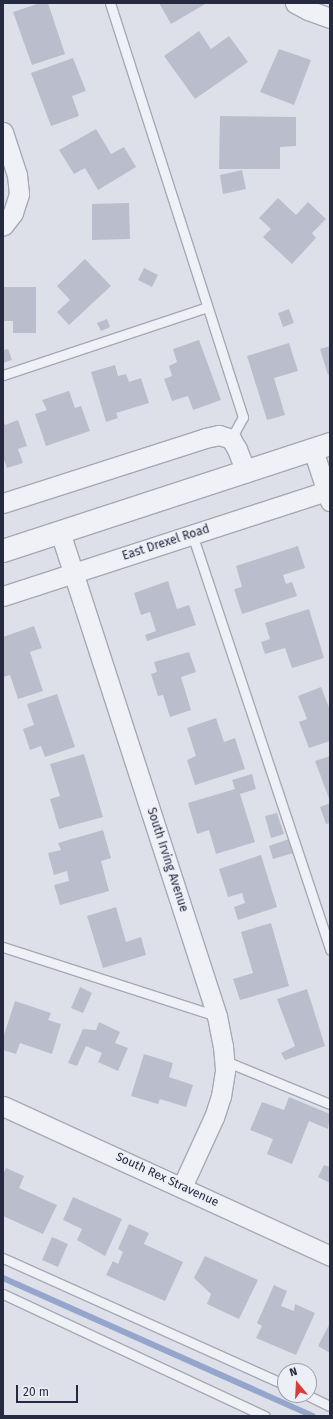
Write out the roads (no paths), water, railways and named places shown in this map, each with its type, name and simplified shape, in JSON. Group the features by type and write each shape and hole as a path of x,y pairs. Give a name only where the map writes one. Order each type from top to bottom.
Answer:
{"street":[{"path":"295,3 308,10 330,18"},
{"path":"3,132 18,181 19,194 8,219"},
{"path":"3,503 205,438 219,435 231,439 237,449 246,472"},
{"path":"3,551 322,447 329,494"},
{"name":"East Drexel Road","path":"3,596 192,534 329,494"},
{"name":"South Irving Avenue","path":"60,532 217,1016 225,1061 221,1096 214,1117 182,1187"},
{"name":"South Rex Stravenue","path":"3,1106 330,1256"}],"lane":[{"path":"110,3 242,417 231,439"},
{"path":"3,375 207,307"},
{"path":"192,534 330,950"},
{"path":"3,947 217,1016"},
{"path":"225,1061 330,1104"},
{"path":"3,1258 277,1381"},
{"path":"3,1294 265,1416"},
{"path":"317,1400 330,1406"}],"waterway":[{"path":"3,1278 313,1416"}]}
